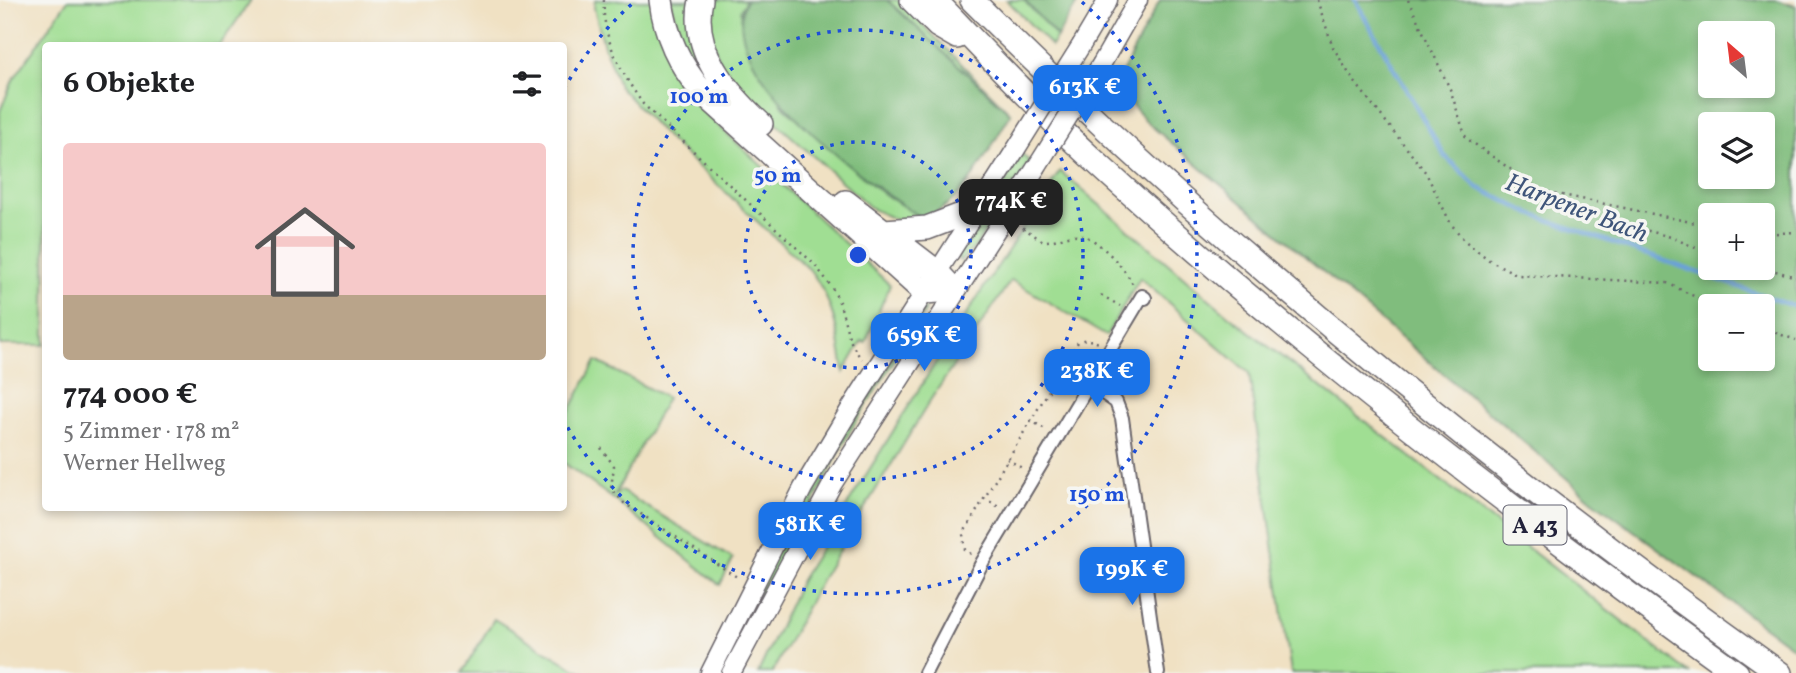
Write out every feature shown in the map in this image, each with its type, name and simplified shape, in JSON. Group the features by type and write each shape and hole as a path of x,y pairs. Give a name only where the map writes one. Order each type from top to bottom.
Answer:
{"highway":[{"path":"661,0 676,52 703,93 924,292 954,290"},
{"path":"701,0 699,12 703,42 726,88 742,107 862,216 937,272 954,290"},
{"path":"912,0 939,26 985,52"},
{"name":"A 43","path":"935,0 1095,161 1183,240 1337,369 1560,545 1737,673"},
{"name":"A 43","path":"972,0 1104,128 1394,381 1575,523 1780,673"},
{"path":"990,0 1083,90 1104,128"},
{"path":"884,231 928,228 977,209"}],"main road":[{"path":"710,673 803,488 1108,0"},
{"path":"731,673 814,514 954,290 1036,168 1138,0"}],"street":[{"path":"925,673 983,561 1142,299"},
{"path":"1090,384 1116,402 1122,418 1158,673"}],"path":[{"path":"604,0 603,13 612,51 626,80 643,104 813,263 829,282 839,302 849,344 873,373"},
{"path":"1317,0 1334,47 1351,77 1426,173 1451,224 1465,241 1489,260 1518,275 1667,284 1698,299"},
{"path":"1408,0 1450,89 1466,138 1567,209 1671,237 1698,249"},
{"path":"1545,191 1698,223"},
{"path":"1005,214 1043,241 1074,235 1089,238 1130,275 1142,299"},
{"path":"1775,233 1796,232"},
{"path":"1775,271 1796,277"},
{"path":"1101,295 1115,304"},
{"path":"1775,333 1796,340"},
{"path":"983,561 965,550 962,543 984,498 1030,420 1078,342 1094,340 1111,349"},
{"path":"1055,381 1070,390"},
{"path":"1030,420 1045,429"},
{"path":"601,448 614,466 611,488 624,503 753,588"},
{"path":"1007,459 1022,468"},
{"path":"984,498 999,507"}],"green space":[{"path":"68,0 251,0 222,42 42,42 42,345 0,345 0,111 13,80"},
{"path":"595,0 654,0 707,115 890,285 865,343 862,341 844,372 834,318 818,281 810,270 667,138 619,86 604,46 594,8"},
{"path":"670,0 691,0 693,43 711,83 686,53"},
{"path":"707,0 746,0 740,11 783,106 878,190 921,218 901,222 872,209 751,100 724,71 706,27"},
{"path":"746,0 887,0 1011,114 984,160 962,190 936,212 921,218 834,153 773,91 752,59 742,28"},
{"path":"887,0 898,0 1011,114"},
{"path":"1007,0 1024,0 1057,37 1051,46"},
{"path":"1024,0 1079,0 1057,37"},
{"path":"1160,0 1777,0 1796,6 1796,650 1592,500 1148,123 1115,86"},
{"path":"1022,154 1030,162 975,247 960,261 957,257"},
{"path":"1060,171 1228,315 1689,673 1291,673 1249,373 1140,278 1106,336 1011,280 931,399 821,580 772,673 758,673 801,580 947,344"},
{"path":"924,308 926,310 849,433 726,673 719,673 773,555 846,430"},
{"path":"596,361 667,398 614,496 621,491 733,559 720,585 567,465 567,415"},
{"path":"494,619 572,667 585,673 462,673"}],"waterway":[{"name":"Harpener Bach","path":"1355,0 1444,155 1477,187 1531,214 1796,307"}]}
